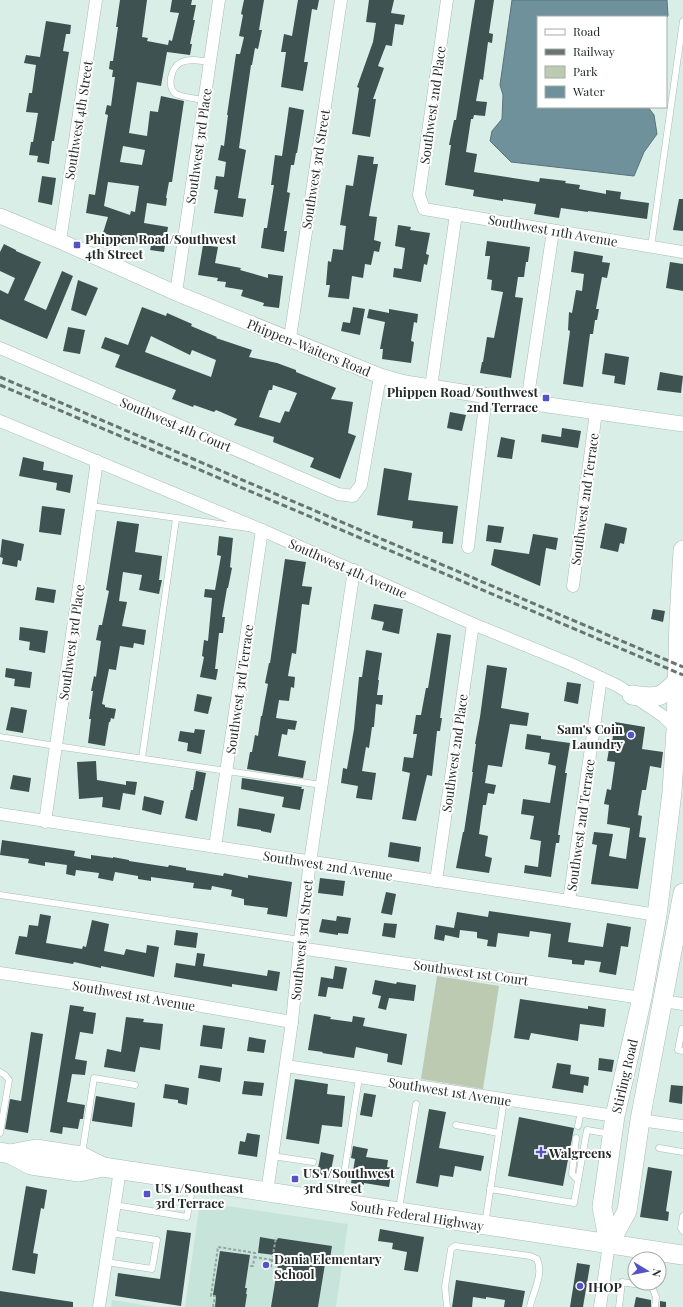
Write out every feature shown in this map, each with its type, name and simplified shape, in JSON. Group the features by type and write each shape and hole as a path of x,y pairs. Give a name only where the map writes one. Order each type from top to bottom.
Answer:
{"main road":[{"name":"Stirling Road","path":"609,1244 602,1208 614,1125 642,998 657,916 680,733 677,681 678,620 683,550"},
{"path":"632,695 657,697 662,695 677,681"},
{"name":"Stirling Road","path":"609,1244 627,1211 640,1120 683,894"},
{"name":"South Federal Highway","path":"5,1153 36,1150 82,1157 111,1169"},
{"name":"South Federal Highway","path":"5,1153 31,1165 79,1172 111,1169 609,1244 640,1251"},
{"name":"South Federal Highway","path":"667,1255 683,1255"}],"street":[{"name":"Southwest 4th Street","path":"60,241 96,0"},
{"name":"Southwest 3rd Place","path":"176,293 219,0"},
{"name":"Southwest 3rd Street","path":"290,338 341,0"},
{"name":"Southwest 2nd Place","path":"424,209 419,195 447,0"},
{"name":"Southwest 11th Avenue","path":"424,209 683,252"},
{"path":"431,387 456,214"},
{"name":"Phippen-Waiters Road","path":"0,216 176,293 290,338 380,376 405,383 486,396 683,424"},
{"path":"527,402 553,231"},
{"name":"Southwest 4th Court","path":"0,348 338,494 353,496 361,485 380,376"},
{"path":"468,547 486,396"},
{"name":"Southwest 2nd Terrace","path":"573,586 596,412"},
{"name":"Southwest 4th Avenue","path":"0,421 262,530 473,624 602,678 632,695 663,716 680,733"},
{"name":"Southwest 3rd Place","path":"45,822 97,461"},
{"name":"Southwest 3rd Terrace","path":"215,847 262,530"},
{"name":"Southwest 3rd Street","path":"267,1192 292,1022 310,862 354,570"},
{"name":"Southwest 2nd Place","path":"436,881 473,624"},
{"name":"Southwest 2nd Terrace","path":"569,901 602,678"},
{"name":"Southwest 2nd Avenue","path":"0,814 569,901 657,916"},
{"name":"Southwest 1st Court","path":"300,944 642,998"},
{"name":"Southwest 1st Avenue","path":"0,973 94,987 292,1022"},
{"path":"663,1001 683,1004"},
{"name":"Southwest 1st Avenue","path":"286,1066 581,1111 614,1125"},
{"path":"640,1120 683,1126"},
{"path":"99,1307 115,1205 111,1169"},
{"path":"600,1307 609,1244"}],"lane":[{"path":"651,247 683,21"},
{"path":"204,100 177,94 172,89 171,79 176,65 180,62 192,60 210,62"},
{"path":"91,506 262,530"},
{"path":"142,758 176,519"},
{"path":"0,737 322,785"},
{"path":"0,895 300,944"},
{"path":"683,1030 682,1029 678,1050 683,1051"},
{"path":"0,1072 9,1080 0,1133"},
{"path":"82,1157 94,1078 135,1085"},
{"path":"339,1203 359,1078"},
{"path":"484,1225 504,1100"},
{"path":"398,1212 416,1104"},
{"path":"578,1126 581,1111"},
{"path":"456,1125 499,1133"},
{"path":"490,1189 574,1203 588,1130 614,1125"},
{"path":"576,1138 572,1174 578,1180"},
{"path":"659,1148 683,1152"},
{"path":"272,1156 313,1162"},
{"path":"115,1205 188,1216 194,1181"},
{"path":"683,1216 681,1228 683,1231"},
{"path":"106,1262 152,1269 157,1240 110,1234"},
{"path":"447,1307 445,1287 451,1249 455,1246 530,1256 537,1259 540,1266 539,1276 530,1307"},
{"path":"619,1307 622,1282 627,1282"},
{"path":"654,1291 656,1297 654,1307"}],"path":[{"path":"271,1267 276,1237"},
{"path":"213,1307 214,1296 211,1296 216,1270 218,1247 255,1253 253,1266 248,1266"},
{"path":"254,1257 278,1261"}],"shaded area":[{"name":"Dania Elementary School","path":"200,1202 348,1224 336,1307 185,1307"},
{"path":"112,1300 156,1307 111,1307"}],"green space":[{"path":"437,976 499,986 483,1089 421,1079"}],"water":[{"path":"512,0 667,0 667,17 537,16 537,108 649,108 654,115 657,134 644,152 634,176 511,162 490,141 492,131 502,119 503,95 500,85"}],"building":[{"path":"120,0 147,0 142,37 148,38 147,41 168,45 169,40 172,41 179,13 170,12 172,0 192,0 191,5 196,5 193,20 195,20 190,44 192,44 190,55 167,52 161,86 137,82 129,133 147,136 150,111 158,112 161,96 184,101 172,182 169,182 166,206 147,203 144,223 168,227 164,252 150,250 151,246 126,242 126,240 103,233 108,217 86,213 89,194 95,195 108,115 105,114 107,105 111,106 115,77 112,77 113,70 109,69 110,61 113,61 118,27 116,27","holes":["123,146 145,150 142,165 120,162","108,182 139,186 135,212 131,211 130,215 104,206"]},
{"path":"244,0 264,0 259,30 262,30 258,49 255,48 251,65 239,148 246,150 238,198 246,199 243,217 214,213 218,190 214,189 216,176 224,177 226,162 218,160 221,145 224,146 236,54 240,54 244,37 239,36"},
{"path":"298,0 319,0 317,10 312,9 304,62 308,62 303,91 281,87 286,52 281,52 284,34 292,36"},
{"path":"369,0 394,0 391,13 405,15 403,25 395,24 392,46 386,45 378,66 384,68 373,99 376,99 370,137 352,134 359,88 357,87 373,42 376,23 366,22"},
{"path":"475,0 494,0 489,33 493,34 492,43 488,42 483,80 480,79 476,101 487,102 485,116 474,115 473,119 471,119 466,152 477,154 474,172 539,182 540,178 566,181 565,183 580,185 579,189 606,194 606,190 621,192 620,199 649,203 647,219 561,208 559,218 534,214 536,204 473,196 474,190 445,185 451,145 449,145 454,120 456,120"},
{"path":"46,21 71,25 70,34 66,34 63,51 69,52 49,164 37,162 38,156 29,155 38,113 26,112 29,93 32,93 36,65 24,63 26,55 40,57"},
{"path":"289,107 304,110 297,153 294,165 291,165 287,192 290,193 284,231 287,231 284,252 261,248 264,228 267,228 274,185 271,185 275,155 282,156"},
{"path":"358,155 374,157 373,164 378,164 369,216 377,217 374,240 381,242 379,252 374,251 371,265 365,264 363,278 352,276 349,299 328,297 330,285 326,285 328,261 331,262 333,249 343,250 346,226 340,225 346,185 353,186"},
{"path":"42,176 56,178 52,205 38,202"},
{"path":"679,199 683,199 683,231 673,230"},
{"path":"398,225 411,227 410,230 430,233 426,254 429,255 427,265 424,264 421,282 393,277 394,268 402,269 405,248 395,246"},
{"path":"487,241 530,247 524,277 518,277 515,297 523,298 511,378 480,373 487,337 494,338 503,292 491,290 492,280 487,279 490,256 485,256"},
{"path":"4,244 41,262 24,300 46,310 62,271 73,276 47,339 0,319 0,290 8,294 15,278 0,271 0,252"},
{"path":"203,245 218,247 215,263 241,268 240,270 268,278 268,274 283,276 279,308 263,306 264,303 241,296 243,290 225,287 226,282 217,281 218,278 198,275"},
{"path":"574,251 603,256 602,262 610,263 607,278 602,277 596,309 599,309 597,320 595,320 593,334 590,334 583,387 563,384 570,331 568,330 569,312 572,313 576,290 582,291 584,274 571,272"},
{"path":"670,262 683,264 683,291 666,288"},
{"path":"78,280 98,288 86,316 71,310"},
{"path":"142,307 166,316 167,313 192,324 191,326 217,337 216,338 252,350 249,357 277,363 336,388 331,399 353,402 348,433 356,436 340,479 310,467 314,458 273,442 274,437 234,425 237,419 216,410 214,412 194,405 193,407 172,399 176,390 115,367 120,355 101,348 105,337 128,345","holes":["151,336 190,355 192,350 216,360 211,377 145,352","273,385 297,393 289,412 285,411 280,423 259,417 269,390 272,390"]},
{"path":"353,307 365,309 360,335 341,331 343,322 350,323"},
{"path":"369,309 389,313 389,309 418,314 417,323 414,322 411,341 414,342 411,363 382,359 383,349 380,349 385,322 367,318"},
{"path":"68,327 85,330 80,354 63,351"},
{"path":"605,353 629,357 625,385 614,383 615,376 602,374"},
{"path":"660,372 683,376 681,393 657,390"},
{"path":"450,412 466,415 462,431 447,428"},
{"path":"562,428 581,431 578,448 541,442 542,434 561,437"},
{"path":"501,437 515,440 512,459 497,457"},
{"path":"23,457 44,462 43,470 73,475 70,493 56,490 57,483 19,476"},
{"path":"384,468 412,473 408,500 458,506 453,544 442,543 443,532 412,528 413,521 377,515"},
{"path":"42,506 65,509 61,535 39,532"},
{"path":"117,521 139,524 135,552 162,556 159,580 162,580 159,594 139,590 142,575 123,572 119,601 127,602 122,626 146,630 144,645 134,643 133,648 120,646 116,670 109,669 102,704 105,705 105,707 116,709 114,719 111,718 109,722 105,746 88,743 91,719 89,719 93,691 91,691 94,676 96,677 101,641 96,640 99,625 102,625 109,591 106,590"},
{"path":"605,523 627,528 624,544 620,543 618,552 600,548"},
{"path":"488,525 504,527 501,543 486,541"},
{"path":"533,534 558,538 556,550 546,548 540,586 491,565 494,549 529,554"},
{"path":"219,536 233,538 230,567 232,568 222,617 225,617 223,633 219,633 215,669 218,669 216,680 200,677 204,657 202,656 204,640 208,641 212,598 204,597 205,589 215,590 221,556 217,555"},
{"path":"2,539 24,544 21,561 18,560 17,567 2,564 3,558 0,557"},
{"path":"285,559 306,562 302,586 312,587 309,605 302,604 296,654 292,653 288,676 295,677 294,688 291,687 289,701 279,700 276,718 297,721 295,730 288,729 287,735 282,734 278,756 306,761 303,778 247,769 255,735 258,736 268,684 265,683 270,663"},
{"path":"37,587 56,590 54,603 35,600"},
{"path":"374,604 403,609 399,634 382,630 384,622 371,619"},
{"path":"653,609 665,611 663,622 651,619"},
{"path":"20,627 48,631 45,653 29,650 30,642 19,640"},
{"path":"437,633 451,635 440,718 442,718 440,731 437,731 432,776 427,775 416,821 402,819 410,773 402,771 404,757 413,758 417,734 413,734 416,715 421,715 426,688 428,688"},
{"path":"366,650 382,653 377,695 383,695 382,705 376,704 374,727 372,727 369,748 366,747 362,771 376,773 372,800 356,798 358,786 341,783 343,768 347,769 354,729 359,677 362,677"},
{"path":"487,665 507,668 501,708 529,713 527,726 510,724 502,767 488,765 485,783 496,785 494,794 488,793 486,805 483,805 479,834 488,836 485,856 492,858 489,873 456,868 464,832"},
{"path":"6,668 32,672 30,688 14,686 15,679 5,677"},
{"path":"567,682 581,684 578,704 564,701"},
{"path":"197,694 212,697 208,714 194,711"},
{"path":"11,707 27,710 23,733 6,730"},
{"path":"615,722 645,727 642,749 663,752 661,768 650,766 646,790 642,790 638,815 642,816 639,837 646,838 638,889 591,884 597,845 592,844 594,832 613,834 609,856 626,859 630,828 607,824 609,805 604,804 607,789 611,790 615,762 607,761 609,749 611,749"},
{"path":"195,729 205,730 201,754 187,751 188,743 178,741 180,731 194,733"},
{"path":"527,734 541,736 541,739 570,743 558,835 560,835 559,843 556,843 551,877 524,873 525,865 538,867 541,841 530,839 534,816 521,814 523,799 550,803 556,766 548,764 550,753 525,749"},
{"path":"96,761 97,780 126,785 126,781 137,782 135,795 123,793 120,810 102,807 103,797 79,799 77,762"},
{"path":"196,771 206,773 197,821 185,818 191,790 193,790"},
{"path":"13,775 31,778 29,792 10,789"},
{"path":"242,778 302,787 301,789 304,789 300,810 282,807 284,797 241,789"},
{"path":"144,796 164,801 161,815 142,810"},
{"path":"239,808 275,814 271,833 237,826"},
{"path":"2,840 75,851 74,856 91,859 91,855 113,857 168,867 169,865 186,868 186,870 223,876 224,873 248,878 248,875 292,882 287,917 267,914 268,908 244,905 244,899 231,896 232,890 212,886 211,890 193,888 194,883 151,877 151,881 138,879 138,876 115,872 113,881 98,878 99,873 76,870 75,876 66,874 67,865 45,862 45,866 28,863 29,859 0,855"},
{"path":"390,842 421,847 419,862 388,857"},
{"path":"320,878 345,881 343,896 318,893"},
{"path":"386,892 396,894 392,915 381,913"},
{"path":"489,911 571,923 568,942 603,947 607,923 631,927 628,947 621,946 616,975 599,972 601,962 585,960 584,965 572,964 572,960 548,957 551,934 530,931 529,937 498,933 496,947 487,946 488,940 477,938 477,932 460,930 459,938 445,935 444,941 434,939 436,925 454,928 457,912 488,917"},
{"path":"40,914 51,916 46,943 82,949 83,946 86,947 92,920 109,924 104,951 124,955 126,949 146,953 147,945 159,947 154,977 101,966 101,968 74,962 73,964 15,954 19,936 27,937 29,925 38,926"},
{"path":"337,916 351,918 348,934 338,933 338,935 319,932 322,919 336,921"},
{"path":"384,923 397,924 395,938 382,936"},
{"path":"176,930 198,933 196,948 174,945"},
{"path":"197,953 205,954 203,966 267,976 268,970 280,972 277,991 232,984 232,987 174,977 176,963 195,966"},
{"path":"335,966 347,968 343,989 328,987 326,997 318,996 321,977 333,979"},
{"path":"375,980 396,984 397,982 416,985 414,1001 389,998 386,1010 378,1008 381,996 372,994"},
{"path":"520,999 588,1009 588,1006 606,1009 604,1027 580,1024 578,1041 531,1033 529,1040 514,1038"},
{"path":"70,1005 84,1007 83,1011 96,1013 93,1034 80,1032 75,1059 87,1061 85,1075 72,1074 67,1102 85,1105 83,1119 80,1119 78,1129 63,1127 62,1134 50,1132"},
{"path":"314,1014 331,1017 330,1019 352,1022 353,1016 365,1018 363,1026 407,1034 402,1065 387,1062 388,1054 356,1047 354,1058 308,1050"},
{"path":"126,1017 144,1019 143,1022 163,1024 160,1050 140,1047 135,1072 104,1067 107,1049 121,1052"},
{"path":"203,1025 225,1028 222,1049 200,1046"},
{"path":"31,1032 43,1034 28,1133 5,1129 10,1099 21,1101"},
{"path":"249,1037 266,1040 264,1053 247,1051"},
{"path":"599,1058 614,1060 612,1072 598,1070"},
{"path":"557,1063 571,1065 570,1074 589,1077 588,1086 584,1085 583,1093 552,1088"},
{"path":"200,1065 222,1068 220,1082 198,1078"},
{"path":"295,1079 328,1084 327,1094 345,1096 342,1127 322,1125 319,1144 286,1139"},
{"path":"244,1081 264,1083 262,1096 242,1094"},
{"path":"165,1084 189,1088 187,1105 178,1103 178,1100 163,1098"},
{"path":"671,1085 683,1086 682,1104 669,1102"},
{"path":"364,1093 376,1095 372,1117 360,1115"},
{"path":"96,1096 135,1103 132,1127 92,1121"},
{"path":"429,1109 446,1112 439,1148 484,1156 481,1171 455,1166 453,1177 440,1175 438,1187 416,1183"},
{"name":"Walgreens","path":"519,1117 574,1128 563,1186 508,1176"},
{"path":"247,1133 260,1135 257,1157 238,1154 240,1141 245,1142"},
{"path":"353,1146 368,1149 366,1157 388,1160 387,1167 392,1168 389,1187 364,1183 364,1185 351,1183 355,1159 351,1158"},
{"path":"321,1152 334,1155 330,1176 317,1174"},
{"path":"648,1167 672,1171 666,1211 669,1212 668,1221 640,1217"},
{"path":"26,1186 47,1190 44,1209 41,1208 33,1253 38,1254 35,1274 12,1270"},
{"path":"380,1229 424,1237 418,1272 404,1270 407,1252 392,1249 393,1243 378,1241"},
{"path":"167,1230 191,1233 181,1306 115,1296 118,1273 160,1279"},
{"path":"260,1237 277,1240 278,1238 332,1246 329,1265 325,1264 318,1307 271,1307 279,1258 275,1257 275,1255 258,1253"},
{"path":"220,1251 250,1255 245,1288 247,1288 247,1294 245,1307 215,1307 216,1296 213,1295"},
{"name":"IHOP","path":"577,1263 590,1265 583,1307 570,1307"},
{"path":"456,1280 525,1291 522,1307 504,1307 505,1300 486,1297 486,1299 473,1297 472,1307 452,1307"},
{"path":"0,1291 73,1302 73,1307 0,1307"},
{"path":"636,1297 651,1300 651,1307 634,1307"},
{"path":"660,1301 666,1302 666,1307 660,1307"}],"railway":[{"path":"0,377 683,667"},
{"path":"0,385 683,675"}],"place":[{"name":"Phippen Road/Southwest 4th Street","path":"77,245"},
{"name":"Phippen Road/Southwest 2nd Terrace","path":"546,398"},
{"name":"Sam's Coin Laundry","path":"631,735"},
{"name":"Walgreens","path":"541,1152"},
{"name":"US 1/Southwest 3rd Street","path":"295,1179"},
{"name":"US 1/Southeast 3rd Terrace","path":"147,1194"},
{"name":"Dania Elementary School","path":"266,1265"},
{"name":"IHOP","path":"580,1286"}]}
